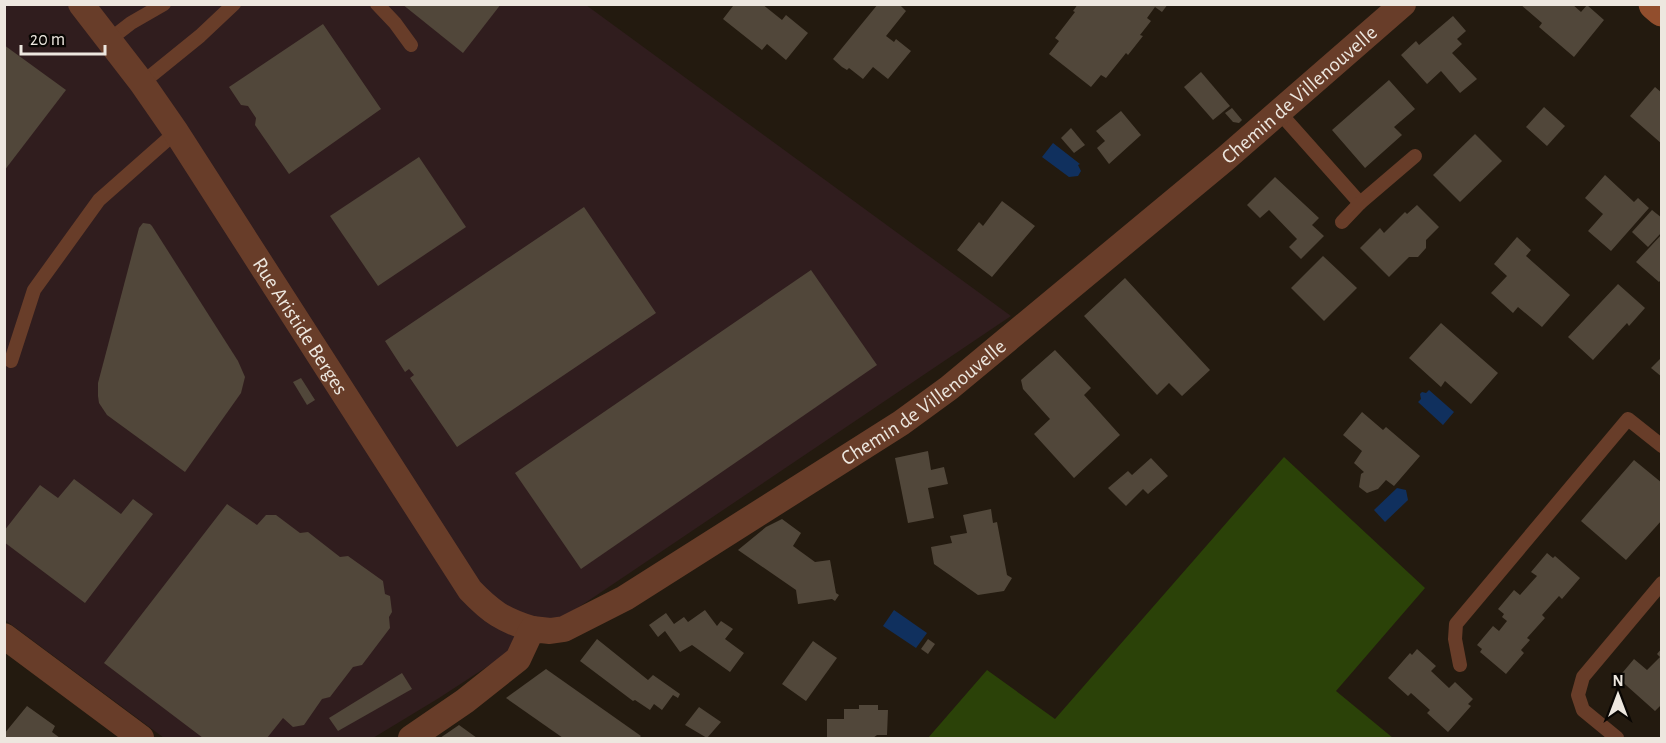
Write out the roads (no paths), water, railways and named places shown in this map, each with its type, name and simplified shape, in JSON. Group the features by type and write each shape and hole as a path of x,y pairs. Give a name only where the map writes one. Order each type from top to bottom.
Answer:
{"main road":[{"path":"1655,4 1662,10"}],"street":[{"name":"Rue Aristide Berges","path":"81,4 142,83 176,132 470,590 489,609 511,622 532,629"},
{"name":"Chemin de Villenouvelle","path":"532,629 550,631 564,629 625,598 901,423 949,388 1064,294 1225,159 1403,4"},
{"path":"411,738 465,701 518,659 532,629"},
{"path":"4,636 141,738"}],"lane":[{"path":"142,83 200,36 234,4"},
{"path":"377,4 411,45"},
{"path":"109,40 156,6"},
{"path":"1279,112 1360,203"},
{"path":"11,361 34,290 99,200 176,132"},
{"path":"1342,222 1360,203 1416,156"},
{"path":"1460,665 1455,639 1456,624 1628,419 1662,446"},
{"path":"1617,738 1583,710 1578,695 1583,677 1662,583"}],"water":[{"path":"1053,143 1080,164 1078,165 1081,171 1078,176 1069,177 1042,157"},
{"path":"1429,390 1454,412 1443,425 1418,402 1421,399 1420,394"},
{"path":"1397,488 1406,490 1408,500 1385,522 1374,510"},
{"path":"894,610 927,633 916,648 883,626"}]}
